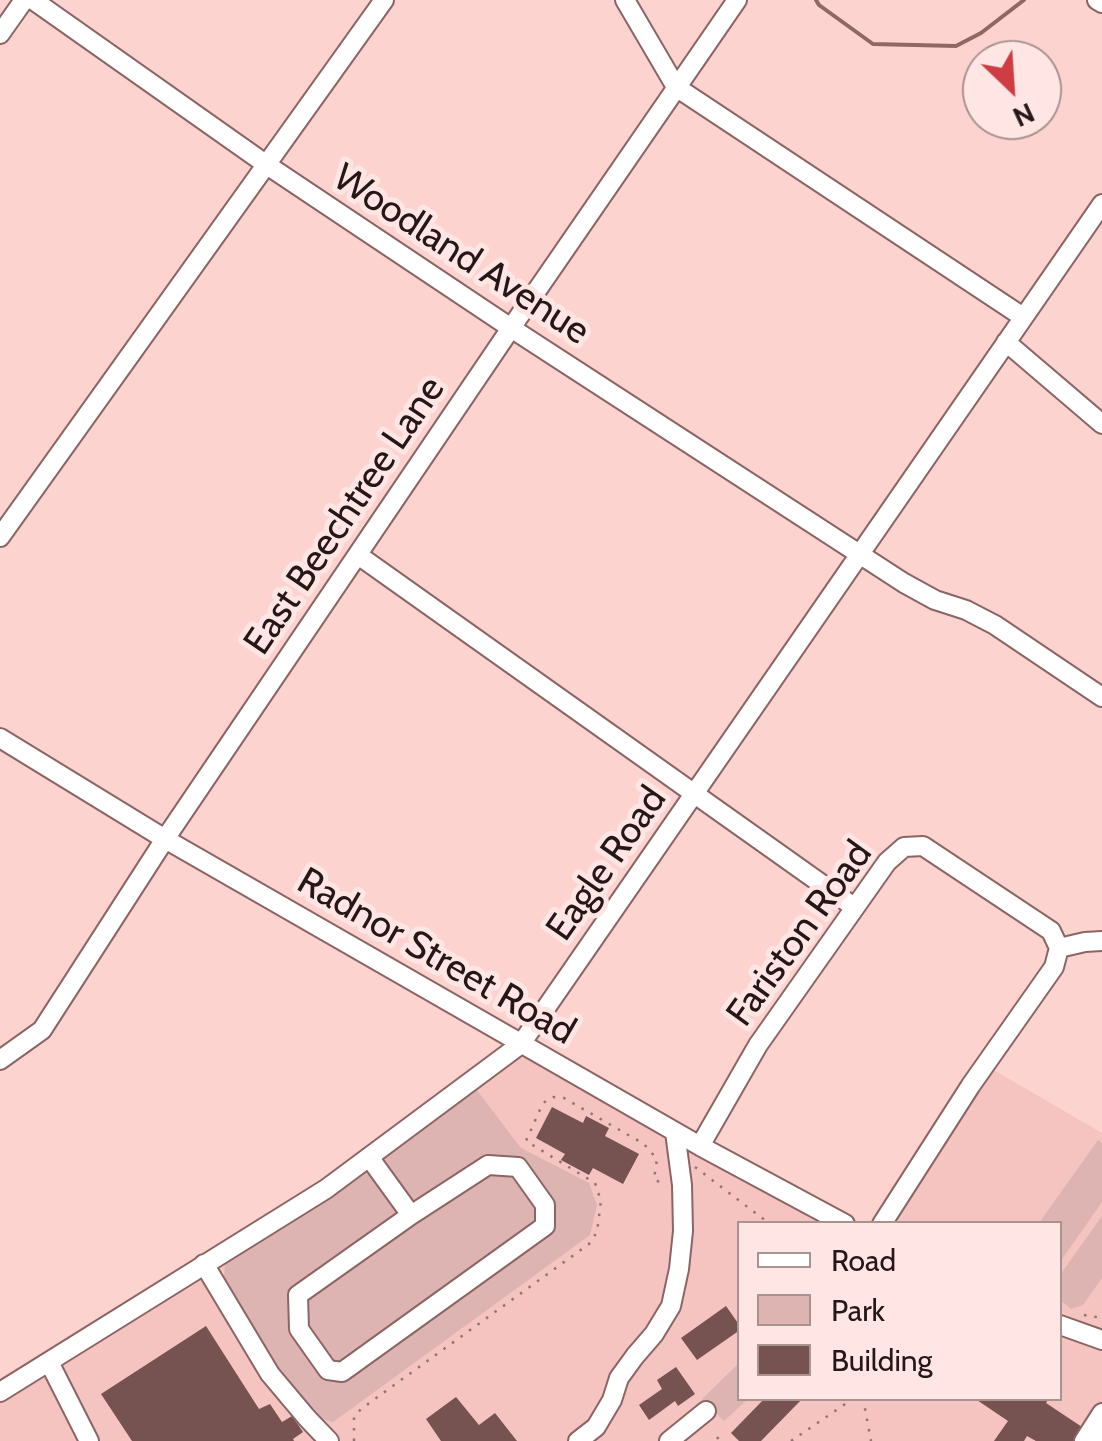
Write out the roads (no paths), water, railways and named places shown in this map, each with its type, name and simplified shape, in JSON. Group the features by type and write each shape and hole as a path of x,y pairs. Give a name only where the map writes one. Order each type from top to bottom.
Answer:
{"street":[{"path":"0,34 24,0"},
{"name":"Woodland Avenue","path":"33,0 266,165 511,328 904,583 995,625 1102,698"},
{"path":"0,537 384,0"},
{"path":"625,0 676,87 1023,318"},
{"name":"East Beechtree Lane","path":"0,1060 42,1030 165,839 737,0"},
{"name":"Eagle Road","path":"0,1392 326,1189 521,1044 1102,204"},
{"path":"1006,342 1102,424"},
{"path":"358,555 854,907"},
{"name":"Radnor Street Road","path":"0,738 165,839 675,1132 838,1221"},
{"name":"Fariston Road","path":"700,1146 758,1045 887,862 904,847 923,846 1051,931 1059,948"},
{"path":"884,1221 971,1085 1054,967 1059,948 1102,941"},
{"path":"578,1441 596,1426 612,1400 619,1378 671,1306 683,1232 675,1132"},
{"path":"369,1157 412,1215"},
{"path":"488,1165 518,1167 546,1205 545,1226 342,1372 328,1370 299,1329 298,1295 412,1215 488,1165"},
{"path":"204,1264 270,1374 329,1441"},
{"path":"1062,1326 1102,1340"},
{"path":"48,1362 89,1441"},
{"path":"668,1441 706,1411"},
{"path":"1084,1441 1102,1414"}],"waterway":[{"path":"816,0 873,44 956,46 981,33 1024,0"}]}
